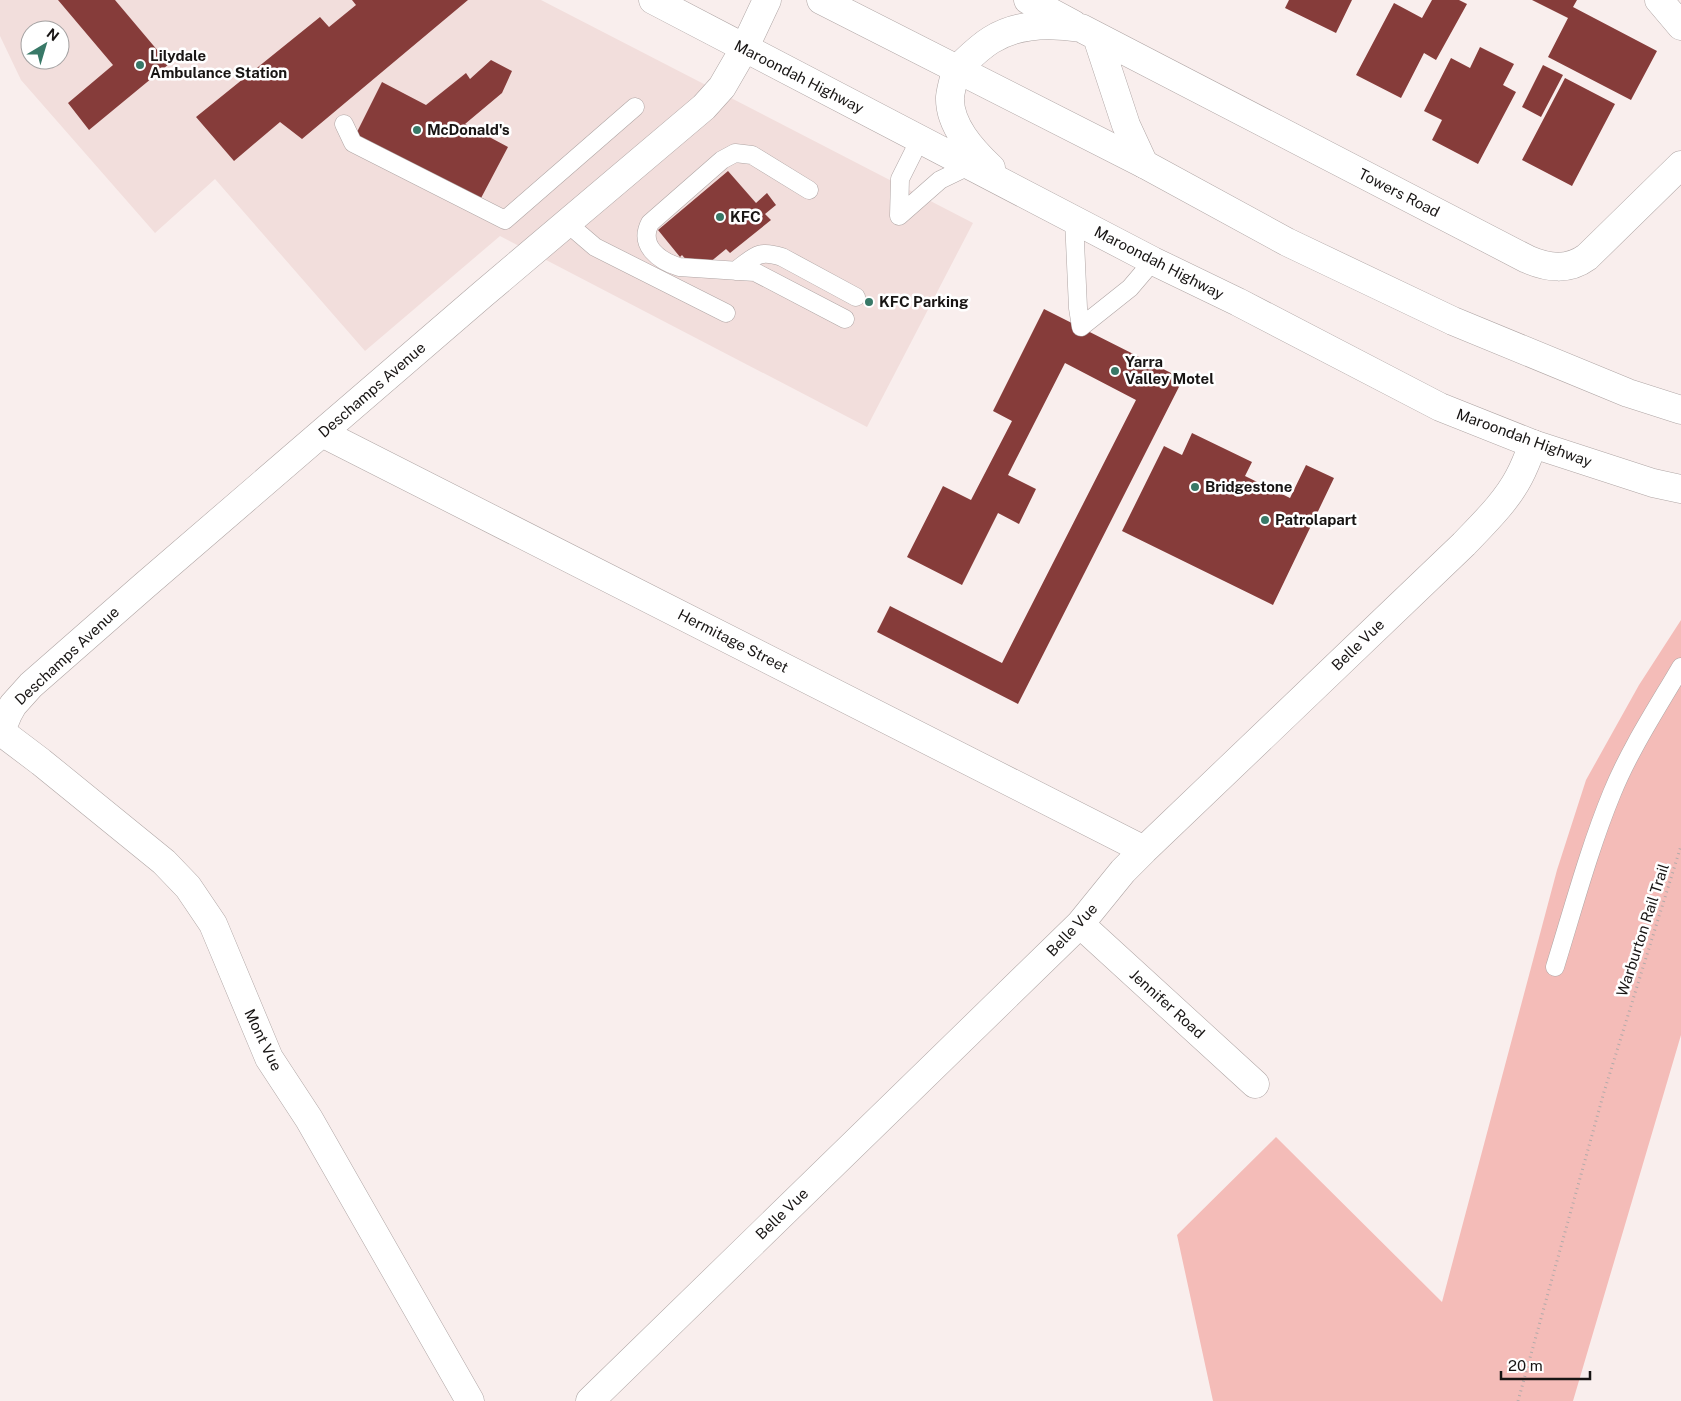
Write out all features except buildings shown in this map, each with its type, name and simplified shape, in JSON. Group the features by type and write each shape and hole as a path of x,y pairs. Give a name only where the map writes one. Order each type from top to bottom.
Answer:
{"main road":[{"name":"Maroondah Highway","path":"653,0 744,49 1440,407 1533,444 1653,483 1681,489"},
{"name":"Deschamps Avenue","path":"0,731 13,706 32,685 144,586 704,107 722,86 744,49 767,0"},
{"path":"821,0 1144,164 1287,242 1453,321 1628,393 1681,410"},
{"name":"Towers Road","path":"1028,0 1539,265 1562,267 1579,262 1587,257 1681,165"},
{"path":"1659,0 1681,26"},
{"path":"1008,184 973,149 956,122 950,106 950,95 956,70 991,40 1014,30 1051,24 1089,32 1126,125 1144,164"},
{"name":"Hermitage Street","path":"322,433 1144,850"},
{"name":"Belle Vue","path":"590,1401 1080,924 1123,871 1144,850 1464,544 1511,490 1519,477 1533,444"},
{"name":"Mont Vue","path":"0,731 156,856 188,887 213,924 269,1058 309,1119 470,1401"},
{"name":"Jennifer Road","path":"1080,924 1254,1084"}],"lane":[{"path":"344,124 353,143 505,220 635,107"},
{"path":"920,139 900,179 899,216 940,180 971,165"},
{"path":"809,190 752,155 735,153 722,160 650,223 647,228 646,239 652,252 680,268 755,272 845,319"},
{"path":"1074,219 1078,308 1081,327 1130,288 1154,261"},
{"path":"567,223 595,247 726,313"},
{"path":"735,271 759,254 769,253 782,257 856,297"},
{"path":"1555,967 1596,836 1612,792 1627,761 1681,667"}],"path":[{"name":"Warburton Rail Trail","path":"1518,1401 1626,1020 1650,950 1681,846"}],"shaded area":[{"path":"0,0 541,0 973,223 867,427 500,236 365,351 215,179 155,233 21,80 0,36"},
{"path":"1681,620 1681,1035 1573,1401 1213,1401 1177,1235 1276,1137 1442,1302 1557,870 1586,780 1639,685"}],"place":[{"name":"Lilydale Ambulance Station","path":"140,65"},
{"name":"McDonald's","path":"417,130"},
{"name":"KFC","path":"720,217"},
{"name":"KFC Parking","path":"869,302"},
{"name":"Yarra Valley Motel","path":"1115,371"},
{"name":"Bridgestone","path":"1195,487"},
{"name":"Patrolapart","path":"1265,520"}]}
